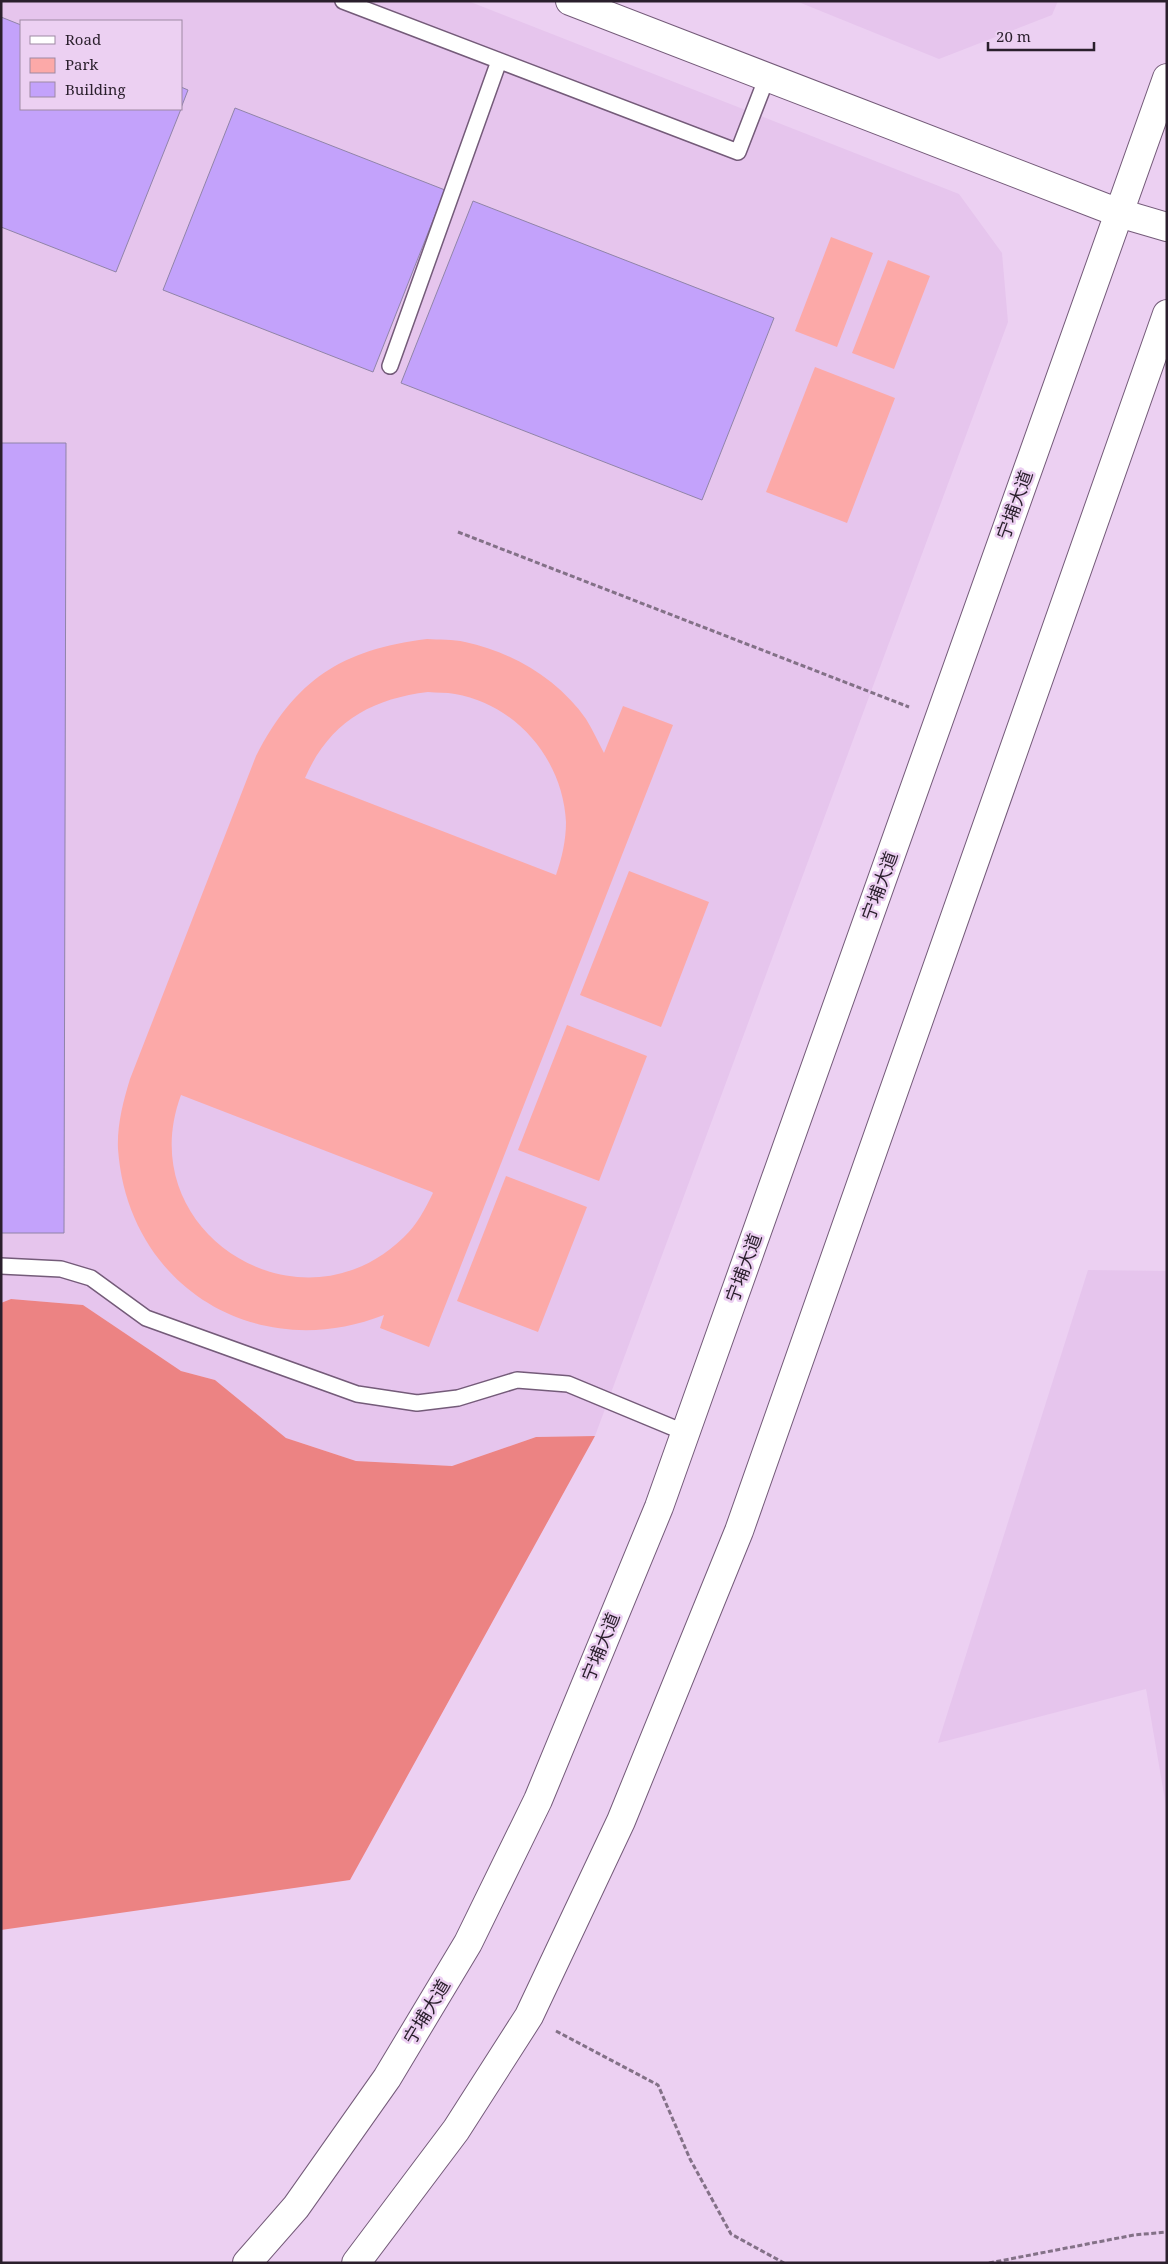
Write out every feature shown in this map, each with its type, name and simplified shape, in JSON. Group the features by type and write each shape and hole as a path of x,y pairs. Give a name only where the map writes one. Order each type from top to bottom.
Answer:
{"main road":[{"path":"570,1 1119,213 1167,227"},
{"name":"宁埔大道","path":"247,2263 296,2207 387,2078 468,1943 538,1800 659,1507 1167,78"},
{"path":"356,2263 456,2130 529,2016 621,1821 739,1531 1167,314"}],"lane":[{"path":"343,1 738,152 766,77"},
{"path":"390,366 499,61"},
{"path":"1,1266 61,1269 91,1278 146,1318 357,1394 417,1403 458,1398 517,1380 568,1384 686,1433"}],"path":[{"path":"458,532 939,719"},
{"path":"529,2016 658,2086 690,2159 730,2234 784,2263"},
{"path":"989,2263 1134,2235 1167,2232"}],"shaded area":[{"path":"1,1 468,1 959,194 1002,253 1008,322 595,1436 536,1437 452,1466 356,1461 286,1438 215,1380 181,1371 83,1305 11,1299 1,1303"},
{"path":"796,1 1058,1 1052,15 939,59"},
{"path":"1088,1270 1167,1271 1167,1812 1146,1689 938,1743"},
{"path":"11,1299 83,1305 181,1371 215,1380 286,1438 356,1461 452,1466 536,1437 595,1436 350,1880 1,1930 1,1303"}],"green space":[{"path":"831,237 873,253 837,347 795,331"},
{"path":"888,260 930,276 894,369 852,353"},
{"path":"815,367 895,398 847,523 766,492"},
{"path":"427,639 456,640 483,647 517,660 548,680 575,705 589,723 604,753 623,706 673,725 429,1347 380,1328 384,1315 337,1328 290,1330 247,1321 207,1302 173,1275 146,1240 127,1198 118,1149 118,1131 130,1079 256,756 271,729 305,688 324,673 346,661 370,651","holes":["428,692 455,694 477,700 498,710 517,723 533,739 546,757 556,777 563,799 566,822 563,849 556,875 305,778 326,742 339,728 354,717 388,701 407,695","181,1095 432,1192 433,1193 409,1232 362,1266 318,1277 274,1273 234,1256 202,1227 180,1189 172,1145"]},
{"path":"629,871 709,902 661,1027 580,995"},
{"path":"567,1025 647,1056 599,1181 518,1150"},
{"path":"506,1176 587,1207 538,1332 457,1301"}],"building":[{"path":"1,17 20,25 20,110 181,110 116,272 1,227"},
{"path":"182,87 188,90 182,105"},
{"path":"235,108 445,190 373,372 163,290"},
{"path":"473,201 774,318 702,500 401,383"},
{"path":"1,443 66,443 64,1233 1,1233"}]}
